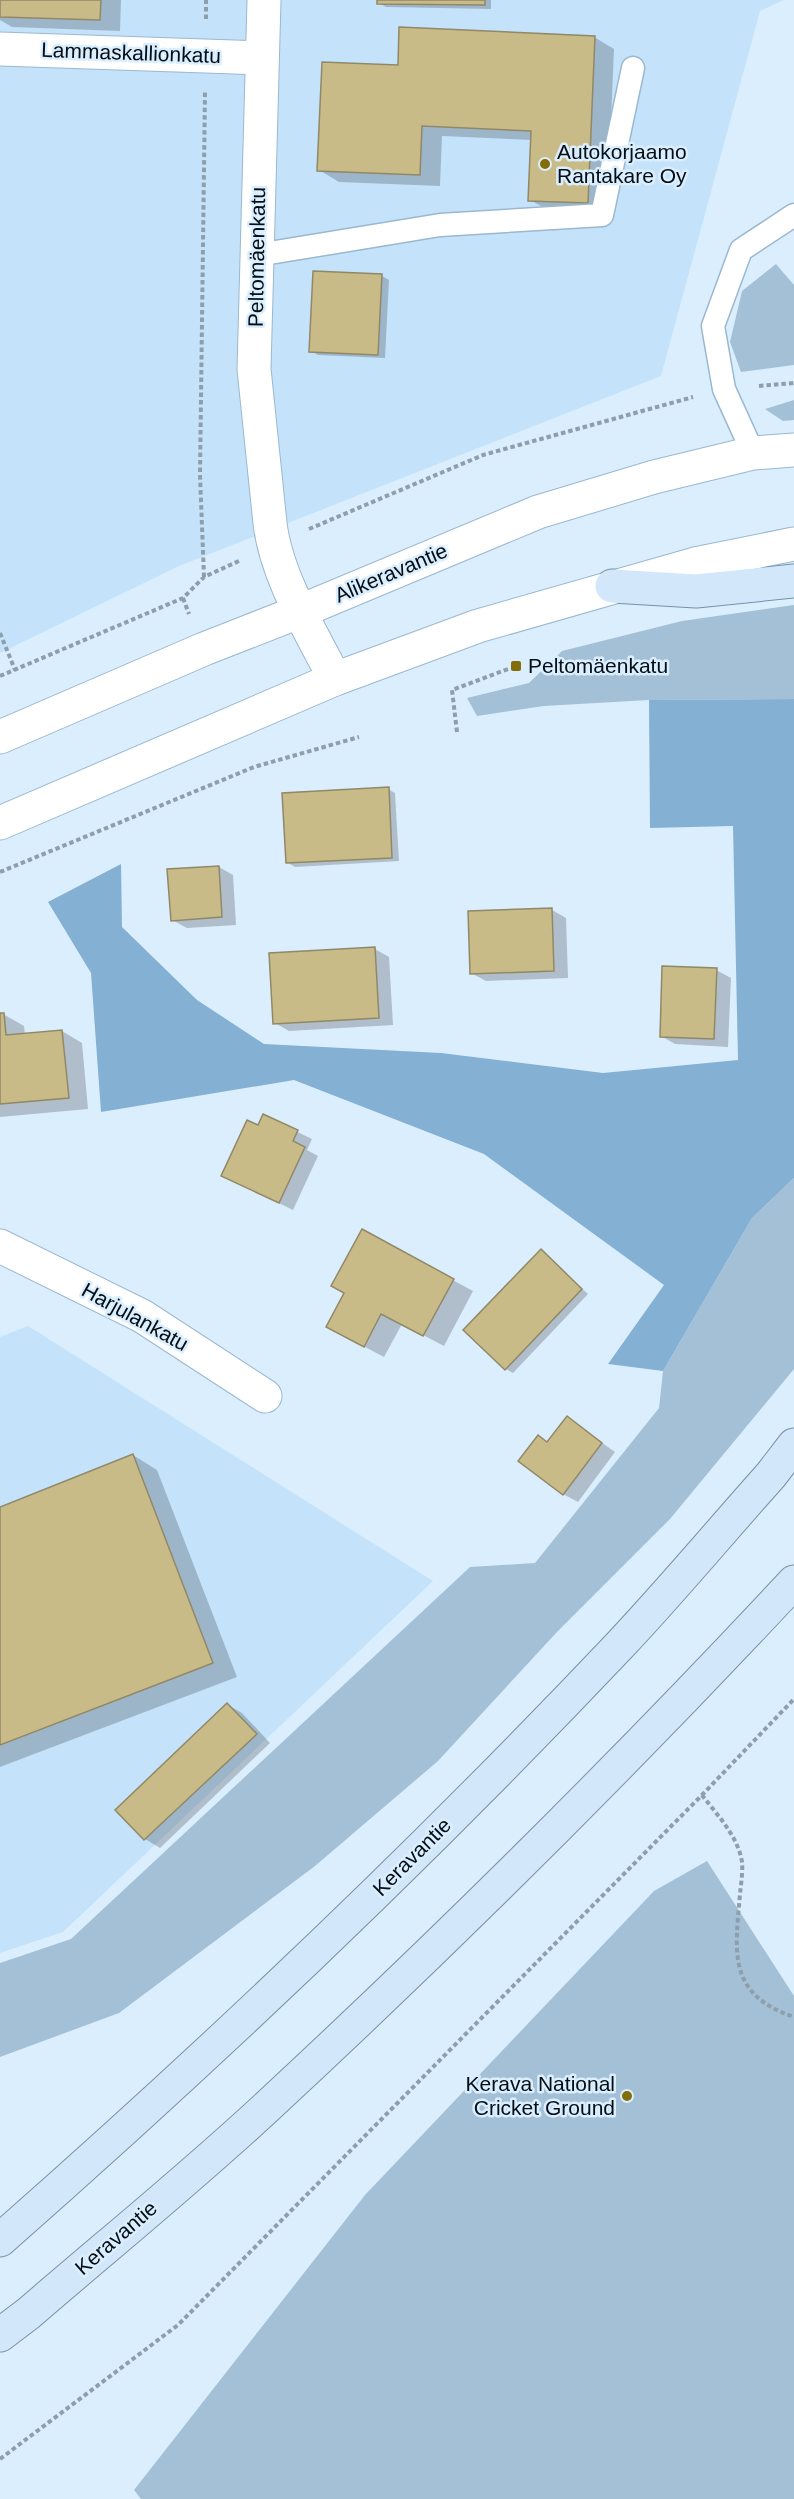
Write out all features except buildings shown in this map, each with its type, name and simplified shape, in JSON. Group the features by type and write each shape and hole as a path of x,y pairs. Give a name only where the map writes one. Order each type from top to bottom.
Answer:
{"main road":[{"path":"612,586 696,591 794,580"},
{"name":"Keravantie","path":"0,2240 124,2131 285,1981 451,1819 620,1645 771,1475 794,1445"},
{"name":"Keravantie","path":"0,2335 29,2313 269,2106 404,1978 463,1922 689,1694 794,1582"}],"street":[{"name":"Peltomäenkatu","path":"264,0 254,369 273,545 301,611 335,679"},
{"name":"Lammaskallionkatu","path":"0,49 262,58"},
{"name":"Alikeravantie","path":"0,737 204,648 301,611 538,512 654,477 753,453 794,450"},
{"path":"0,823 335,679 478,626 695,564 794,544"},
{"name":"Harjulankatu","path":"0,1246 142,1316 265,1396"}],"lane":[{"path":"257,255 440,225 602,214 633,68"},
{"path":"753,453 724,389 713,326 741,250 794,215"}],"path":[{"path":"204,577 200,475 206,158 204,56 206,0"},
{"path":"0,675 183,598 204,577 483,455 724,389 794,383"},
{"path":"0,633 15,670"},
{"path":"458,732 452,690 516,666"},
{"path":"0,872 254,767 359,736"},
{"path":"0,2459 178,2325 702,1795 794,1698"},
{"path":"702,1795 737,1843 742,1863 736,1934 737,1962 749,1991 777,2012 794,2017"}],"shaded area":[{"path":"0,0 784,0 760,11 661,376 179,566 0,653"},
{"path":"776,264 794,285 794,365 741,372 730,342 742,291"},
{"path":"794,400 794,420 783,421 765,409"},
{"path":"794,605 794,699 649,700 544,706 477,716 467,698 529,683 562,651 682,621"},
{"path":"794,699 794,1178 752,1218 663,1371 608,1364 664,1285 484,1154 294,1080 101,1112 91,973 48,902 121,864 122,927 197,1000 264,1044 441,1053 603,1073 738,1060 733,826 650,828 649,700"},
{"path":"794,1178 794,1369 670,1519 557,1632 438,1761 315,1866 119,2013 0,2057 0,1963 71,1939 470,1567 535,1563 659,1408 663,1371 752,1218"},
{"path":"28,1326 433,1581 63,1932 0,1953 0,1337"},
{"name":"Kerava National Cricket Ground","path":"707,1861 794,1996 794,2499 141,2499 134,2490 365,2195 654,1891"}],"place":[{"name":"Autokorjaamo Rantakare Oy","path":"545,164"},
{"name":"Peltomäenkatu","path":"516,666"},
{"name":"Kerava National Cricket Ground","path":"627,2096"}]}
